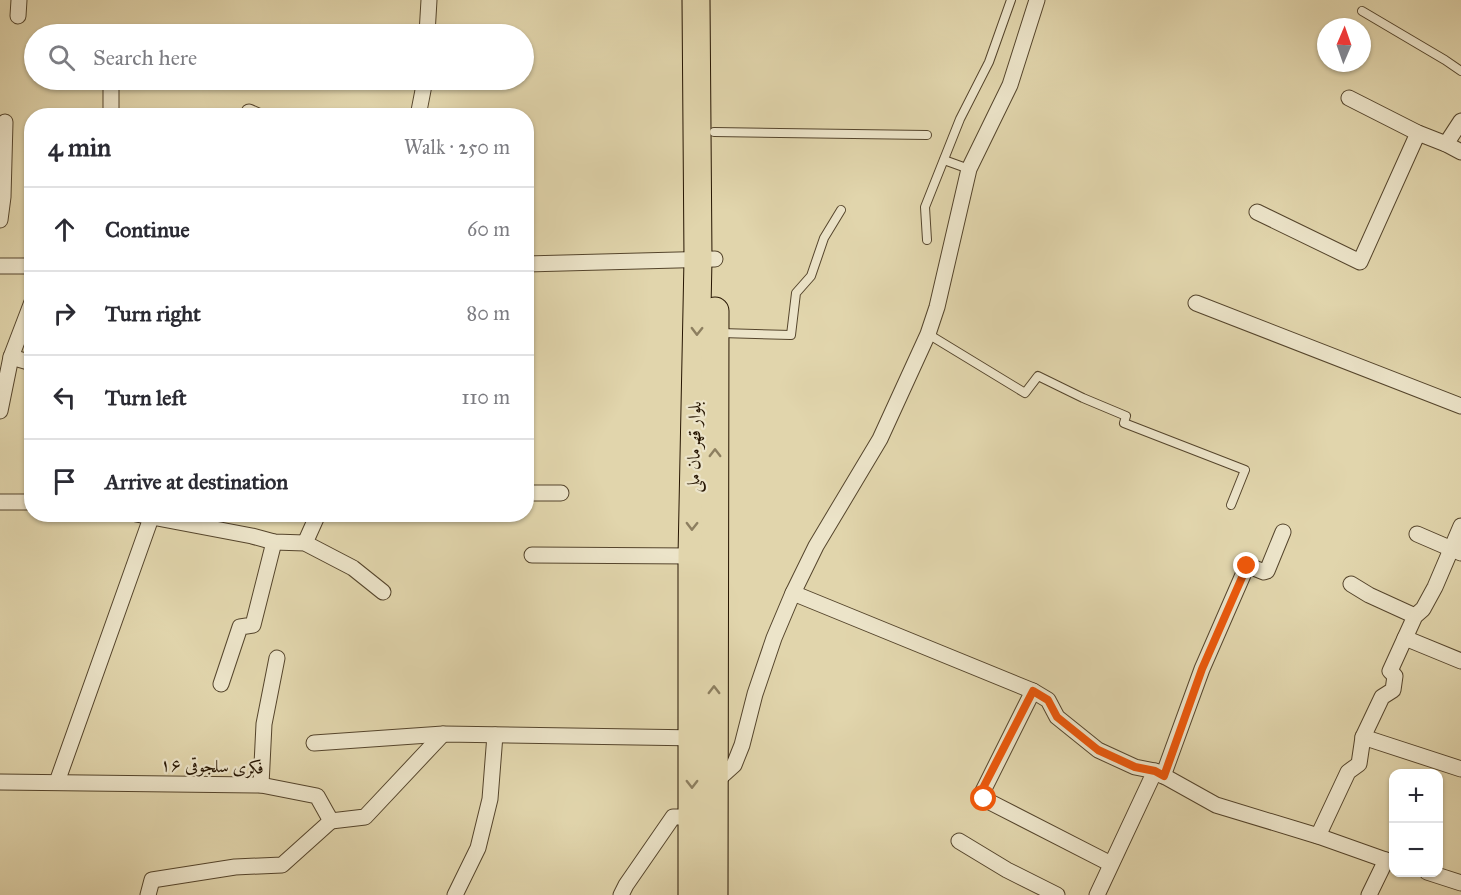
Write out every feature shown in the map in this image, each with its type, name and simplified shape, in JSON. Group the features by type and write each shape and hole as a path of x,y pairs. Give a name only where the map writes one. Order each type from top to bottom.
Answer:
{"highway":[{"name":"بلوار قهرمان ملی","path":"692,895 692,818 703,738 715,333 707,259 696,0"},
{"name":"بلوار قهرمان ملی","path":"714,0 714,132 692,556 703,738 714,783 714,895"}],"street":[{"path":"428,24 429,0"},
{"path":"714,783 734,765 774,638 793,593 816,546 880,439 928,334 937,307 969,168 1010,85 1037,0"},
{"path":"111,90 111,108"},
{"path":"419,108 422,90"},
{"path":"1350,98 1461,152"},
{"path":"1446,144 1461,121"},
{"path":"0,220 5,122"},
{"path":"1257,212 1360,262 1418,133"},
{"path":"534,264 707,259"},
{"path":"0,266 24,266"},
{"path":"1196,303 1461,406"},
{"path":"0,411 11,357 24,323"},
{"path":"11,357 24,361"},
{"path":"534,493 561,493"},
{"path":"0,502 24,502"},
{"path":"57,782 142,522"},
{"path":"176,522 274,542 305,543 353,568 383,592"},
{"path":"305,543 314,522"},
{"path":"1318,836 1348,772 1359,764 1363,737 1382,697 1393,690 1395,676 1390,671 1414,616 1423,609 1456,551 1461,526"},
{"path":"1097,895 1159,773 1246,568 1249,566 1266,572 1284,532"},
{"path":"1417,534 1456,551"},
{"path":"221,684 240,627 253,624 274,542"},
{"path":"532,555 692,556"},
{"path":"1351,584 1414,616"},
{"path":"793,593 1033,691 1048,700 1057,717 1098,750 1135,767 1159,773 1216,805 1318,836 1389,862"},
{"path":"1405,638 1461,661"},
{"path":"261,785 264,724 277,658"},
{"path":"1033,691 981,795 984,799 1111,864"},
{"path":"314,743 443,734 703,738"},
{"path":"148,895 152,880 235,867 282,865 331,821 365,817 443,734"},
{"path":"455,895 478,848 483,828 490,799 495,735"},
{"path":"1363,737 1461,770"},
{"name":"فکری سلجوقی ۱۶","path":"0,782 261,785 317,796 331,821"},
{"path":"621,895 673,817 692,818"},
{"path":"959,841 1007,870 1057,895"},
{"path":"1369,895 1389,864"},
{"path":"1441,877 1461,883"}],"lane":[{"path":"927,240 926,207 960,119 989,62 1011,0"},
{"path":"1362,11 1461,71"},
{"path":"714,132 927,135"},
{"path":"944,160 969,168"},
{"path":"715,333 791,335 796,292 811,276 824,238 842,210"},
{"path":"928,334 1025,393 1038,376 1126,416 1124,423 1245,471 1232,505"}],"route":[{"path":"984,799 981,795 982,790 1033,691 1048,700 1057,717 1098,750 1135,767 1155,771 1164,776 1202,669 1247,566"}]}
